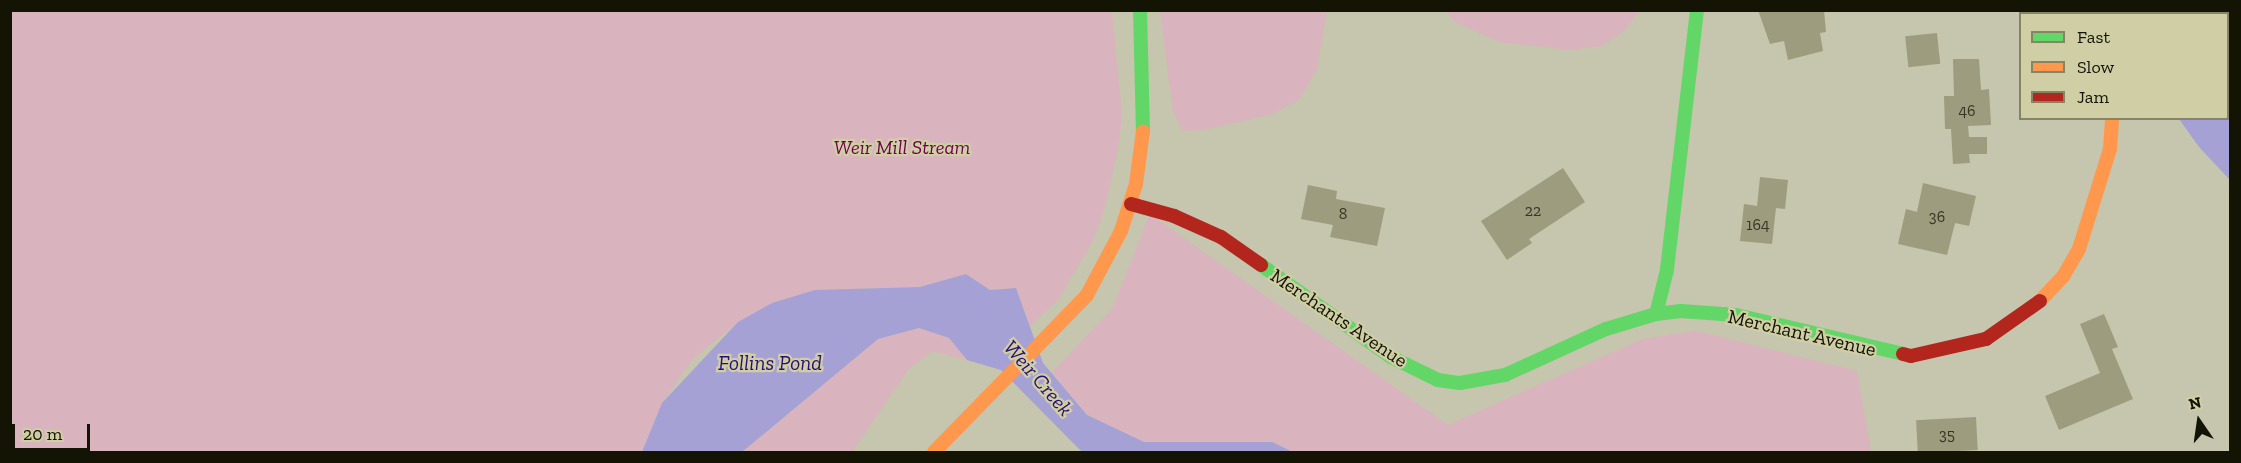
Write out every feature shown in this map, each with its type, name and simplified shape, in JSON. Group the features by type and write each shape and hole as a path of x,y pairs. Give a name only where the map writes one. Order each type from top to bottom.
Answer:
{"street":[{"path":"934,453 1051,336 1087,295 1131,204 1145,118 1140,10"},
{"path":"1656,314 1667,270 1697,10"},
{"name":"Merchant Avenue","path":"1656,314 1681,311 1736,315 1911,356 1986,339 2038,303 2064,274 2079,249 2110,149 2112,120"},
{"name":"Merchants Avenue","path":"1131,204 1174,216 1221,237 1391,357 1438,380 1460,383 1506,375 1606,329 1656,314"}],"green space":[{"name":"Weir Mill Stream","path":"10,11 1112,11 1122,115 1119,143 1105,207 1093,241 1058,300 1030,326 1016,288 990,291 966,274 920,287 815,290 772,303 738,322 692,360 662,403 642,452 11,452"},
{"path":"1160,11 1327,11 1317,69 1300,99 1273,114 1203,130 1183,131 1173,112"},
{"path":"1448,11 1640,11 1624,31 1602,46 1569,50 1499,42 1453,21"},
{"path":"1150,214 1448,425 1643,339 1696,331 1857,371 1871,452 1293,452 1272,442 1144,442 1087,415 1052,373 1112,309"},
{"path":"919,328 949,338 967,360 932,351 908,370 852,452 742,452 878,339"}],"water":[{"path":"2229,84 2230,180 2199,147 2180,120 2229,120"},
{"name":"Follins Pond","path":"966,274 990,290 1016,288 1043,363 1087,415 1144,442 1272,442 1293,452 1082,452 1001,370 967,360 949,338 919,328 878,339 742,452 642,452 662,403 738,322 772,303 815,290 920,287"}],"building":[{"path":"1758,10 1824,10 1826,32 1820,33 1823,51 1788,60 1784,41 1770,44"},
{"path":"1937,33 1940,64 1908,67 1905,36"},
{"path":"1953,59 1979,59 1981,90 1989,89 1991,125 1968,126 1969,137 1987,137 1987,154 1969,154 1970,163 1953,164 1951,129 1945,129 1944,96 1954,96"},
{"path":"1563,168 1585,202 1529,239 1532,243 1507,260 1481,221"},
{"path":"1760,177 1788,180 1785,209 1776,208 1772,244 1740,241 1744,204 1757,206"},
{"path":"1923,183 1976,196 1969,226 1955,223 1947,255 1898,244 1906,209 1917,212"},
{"path":"1308,185 1337,191 1336,199 1385,208 1377,246 1330,237 1333,225 1301,219"},
{"path":"2104,314 2118,347 2112,349 2133,399 2059,430 2045,396 2100,373 2080,324"},
{"path":"1976,417 1978,450 1918,452 1916,420"}],"traffic: fast":[{"path":"1140,10 1143,131"},
{"path":"1697,10 1667,270 1656,314 1681,311 1736,315 1903,354"},
{"path":"1261,265 1391,357 1438,380 1460,383 1505,375 1606,329 1656,314"}],"traffic: slow":[{"path":"2040,301 2064,275 2079,249 2110,149 2112,120"},
{"path":"934,452 1087,295 1121,231 1136,184 1143,131"}],"traffic: jam":[{"path":"1131,204 1174,216 1221,237 1261,265"},
{"path":"1903,354 1911,356 1986,339 2040,301"}],"water label":[{"name":"Weir Creek","path":"1038,378"}]}
